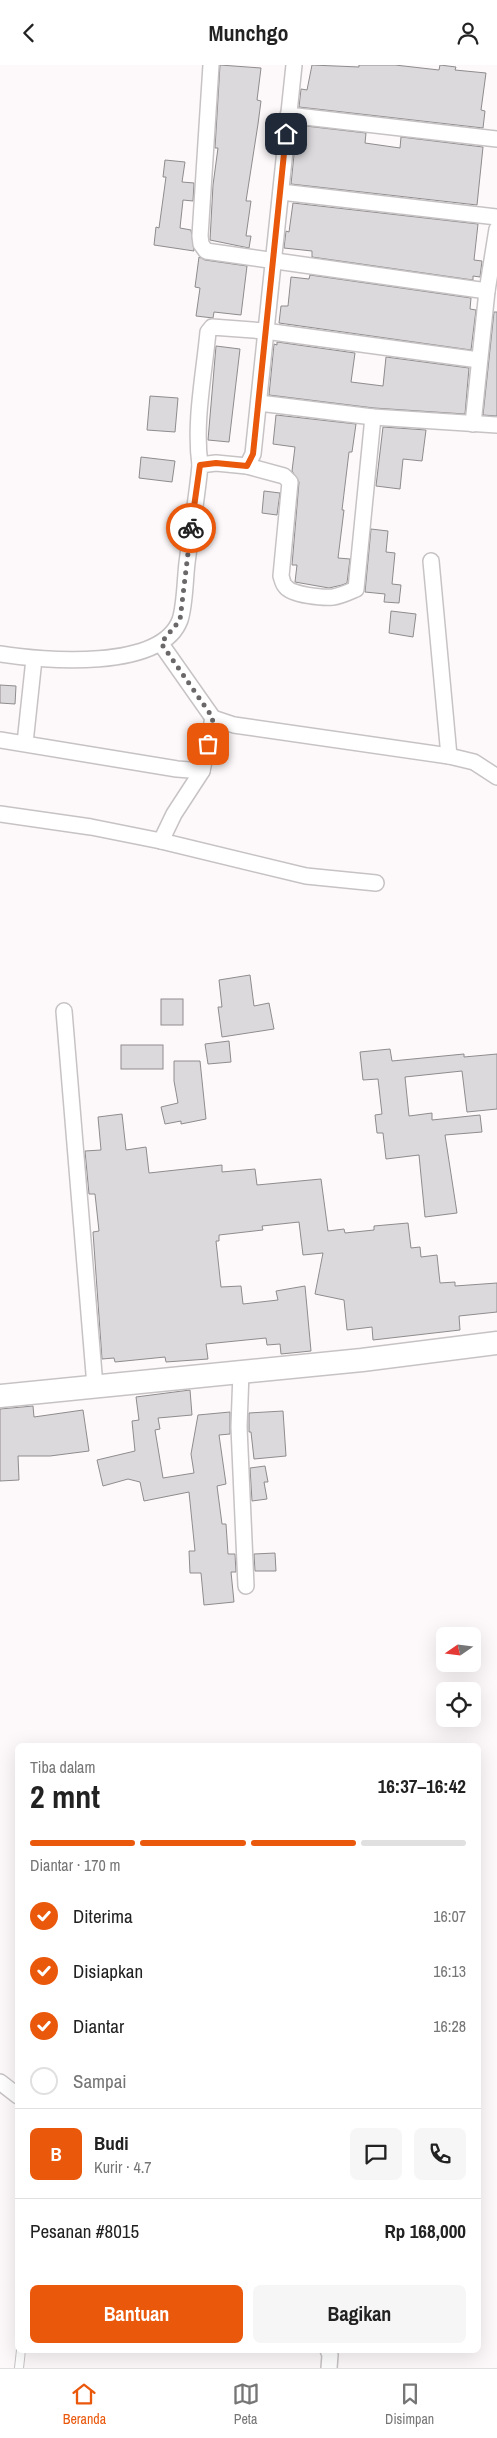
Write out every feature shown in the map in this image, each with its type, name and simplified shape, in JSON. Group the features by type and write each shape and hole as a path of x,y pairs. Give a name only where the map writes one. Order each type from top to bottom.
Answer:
{"street":[{"path":"211,65 201,244 206,251 487,291"},
{"path":"247,466 253,454 259,403 294,65"},
{"path":"288,115 497,139"},
{"path":"281,192 497,217"},
{"path":"473,424 487,291 497,229"},
{"path":"0,653 34,659 87,659 127,655 161,643 180,620 200,465 199,429 210,329 212,327 265,331 479,360"},
{"path":"259,403 373,417 497,425"},
{"path":"200,465 216,463 247,466 284,476 290,482 281,576 286,587 292,591 332,597 356,589 373,417"},
{"path":"431,561 449,756"},
{"path":"161,643 213,718 234,725 449,756 474,762 497,777"},
{"path":"25,743 34,659"},
{"path":"161,841 174,813 202,771 213,718"},
{"path":"0,740 176,769 202,771"},
{"path":"0,814 91,827 161,841 306,876 376,883"},
{"path":"64,1011 96,1386"},
{"path":"0,1396 241,1372 497,1343"},
{"path":"241,1372 239,1427 246,1587"},
{"path":"0,2083 15,2094"},
{"path":"329,2353 329,2368"}],"lane":[{"path":"19,2368 21,2353"}],"building":[{"path":"220,65 261,68 257,100 261,101 246,201 251,201 246,236 251,236 249,248 210,240 213,185 218,148 215,148"},
{"path":"312,65 359,67 359,65 395,65 439,70 440,65 456,67 455,70 486,73 481,110 485,111 483,128 299,107 301,89 307,90"},
{"path":"297,125 366,133 365,143 400,148 401,137 483,147 477,205 291,184"},
{"path":"165,160 185,162 182,182 194,183 193,201 183,200 180,228 191,230 194,251 154,245 156,227 159,228 166,177 163,177"},
{"path":"293,203 478,224 474,260 482,261 480,277 473,276 473,280 312,257 312,251 284,248 286,231 289,232"},
{"path":"199,257 205,260 247,266 241,315 214,312 213,318 196,316 200,288 195,287"},
{"path":"310,275 471,298 470,309 476,310 471,350 279,323 281,306 288,306 291,277 309,279"},
{"path":"494,312 497,312 497,416 483,415"},
{"path":"277,342 355,353 351,382 383,386 386,357 469,368 465,414 374,408 269,395 274,344 277,345"},
{"path":"216,346 240,349 229,442 208,440"},
{"path":"150,396 178,398 175,432 147,430"},
{"path":"276,415 356,424 352,452 349,452 338,558 350,559 347,583 329,588 295,582 297,565 292,565 299,482 292,471 295,447 273,444"},
{"path":"383,427 426,430 422,461 403,459 400,489 376,486"},
{"path":"141,457 175,461 172,482 139,478"},
{"path":"264,491 280,493 277,515 262,513"},
{"path":"371,529 388,531 386,552 395,553 392,584 401,585 399,603 384,602 385,594 365,592"},
{"path":"391,611 416,614 413,637 389,633"},
{"path":"0,685 16,686 15,704 0,703"},
{"path":"250,975 254,1006 269,1003 274,1029 222,1037 218,1007 222,1007 219,980"},
{"path":"161,999 183,999 183,1025 161,1025"},
{"path":"229,1041 231,1062 208,1064 205,1044"},
{"path":"121,1045 163,1045 163,1069 121,1069"},
{"path":"390,1049 392,1061 464,1054 464,1057 497,1054 497,1109 467,1112 462,1071 405,1077 409,1116 432,1113 432,1120 480,1115 482,1132 445,1135 457,1213 425,1217 419,1155 386,1159 383,1133 377,1133 375,1115 382,1114 378,1079 363,1080 360,1052"},
{"path":"174,1061 200,1061 206,1119 181,1124 181,1121 165,1124 161,1107 178,1103 174,1081"},
{"path":"122,1114 126,1150 146,1147 149,1173 222,1165 222,1172 255,1169 257,1185 321,1179 328,1231 344,1229 345,1233 374,1230 374,1226 408,1223 411,1248 420,1247 421,1257 437,1255 440,1283 455,1282 455,1286 497,1283 497,1312 459,1316 460,1330 373,1340 372,1327 347,1330 344,1300 315,1294 323,1253 303,1255 299,1222 262,1226 263,1230 219,1235 219,1241 216,1241 221,1287 241,1286 243,1304 278,1300 276,1291 305,1286 311,1351 281,1354 280,1344 267,1345 266,1338 206,1344 208,1359 166,1362 165,1357 115,1362 114,1358 102,1359 93,1232 99,1231 95,1194 89,1194 85,1151 101,1150 98,1117"},
{"path":"190,1390 192,1415 158,1418 160,1429 155,1430 163,1478 194,1473 191,1454 198,1415 230,1412 230,1434 219,1435 226,1484 217,1486 222,1524 226,1524 228,1554 235,1554 236,1572 231,1572 234,1602 204,1605 201,1573 190,1573 189,1551 195,1551 189,1492 144,1501 140,1482 128,1479 103,1486 97,1460 135,1451 132,1421 139,1420 136,1397"},
{"path":"33,1406 34,1417 83,1410 89,1451 50,1456 18,1456 19,1480 0,1481 0,1409"},
{"path":"283,1411 286,1456 254,1459 251,1432 249,1432 249,1413"},
{"path":"265,1466 268,1482 264,1482 267,1499 252,1501 250,1468"},
{"path":"275,1553 276,1571 255,1571 254,1554"}],"way so far":[{"path":"191,528 180,620 161,643 213,718 208,744"}],"route":[{"path":"191,528 200,465 216,463 247,466 253,454 286,134"}]}
